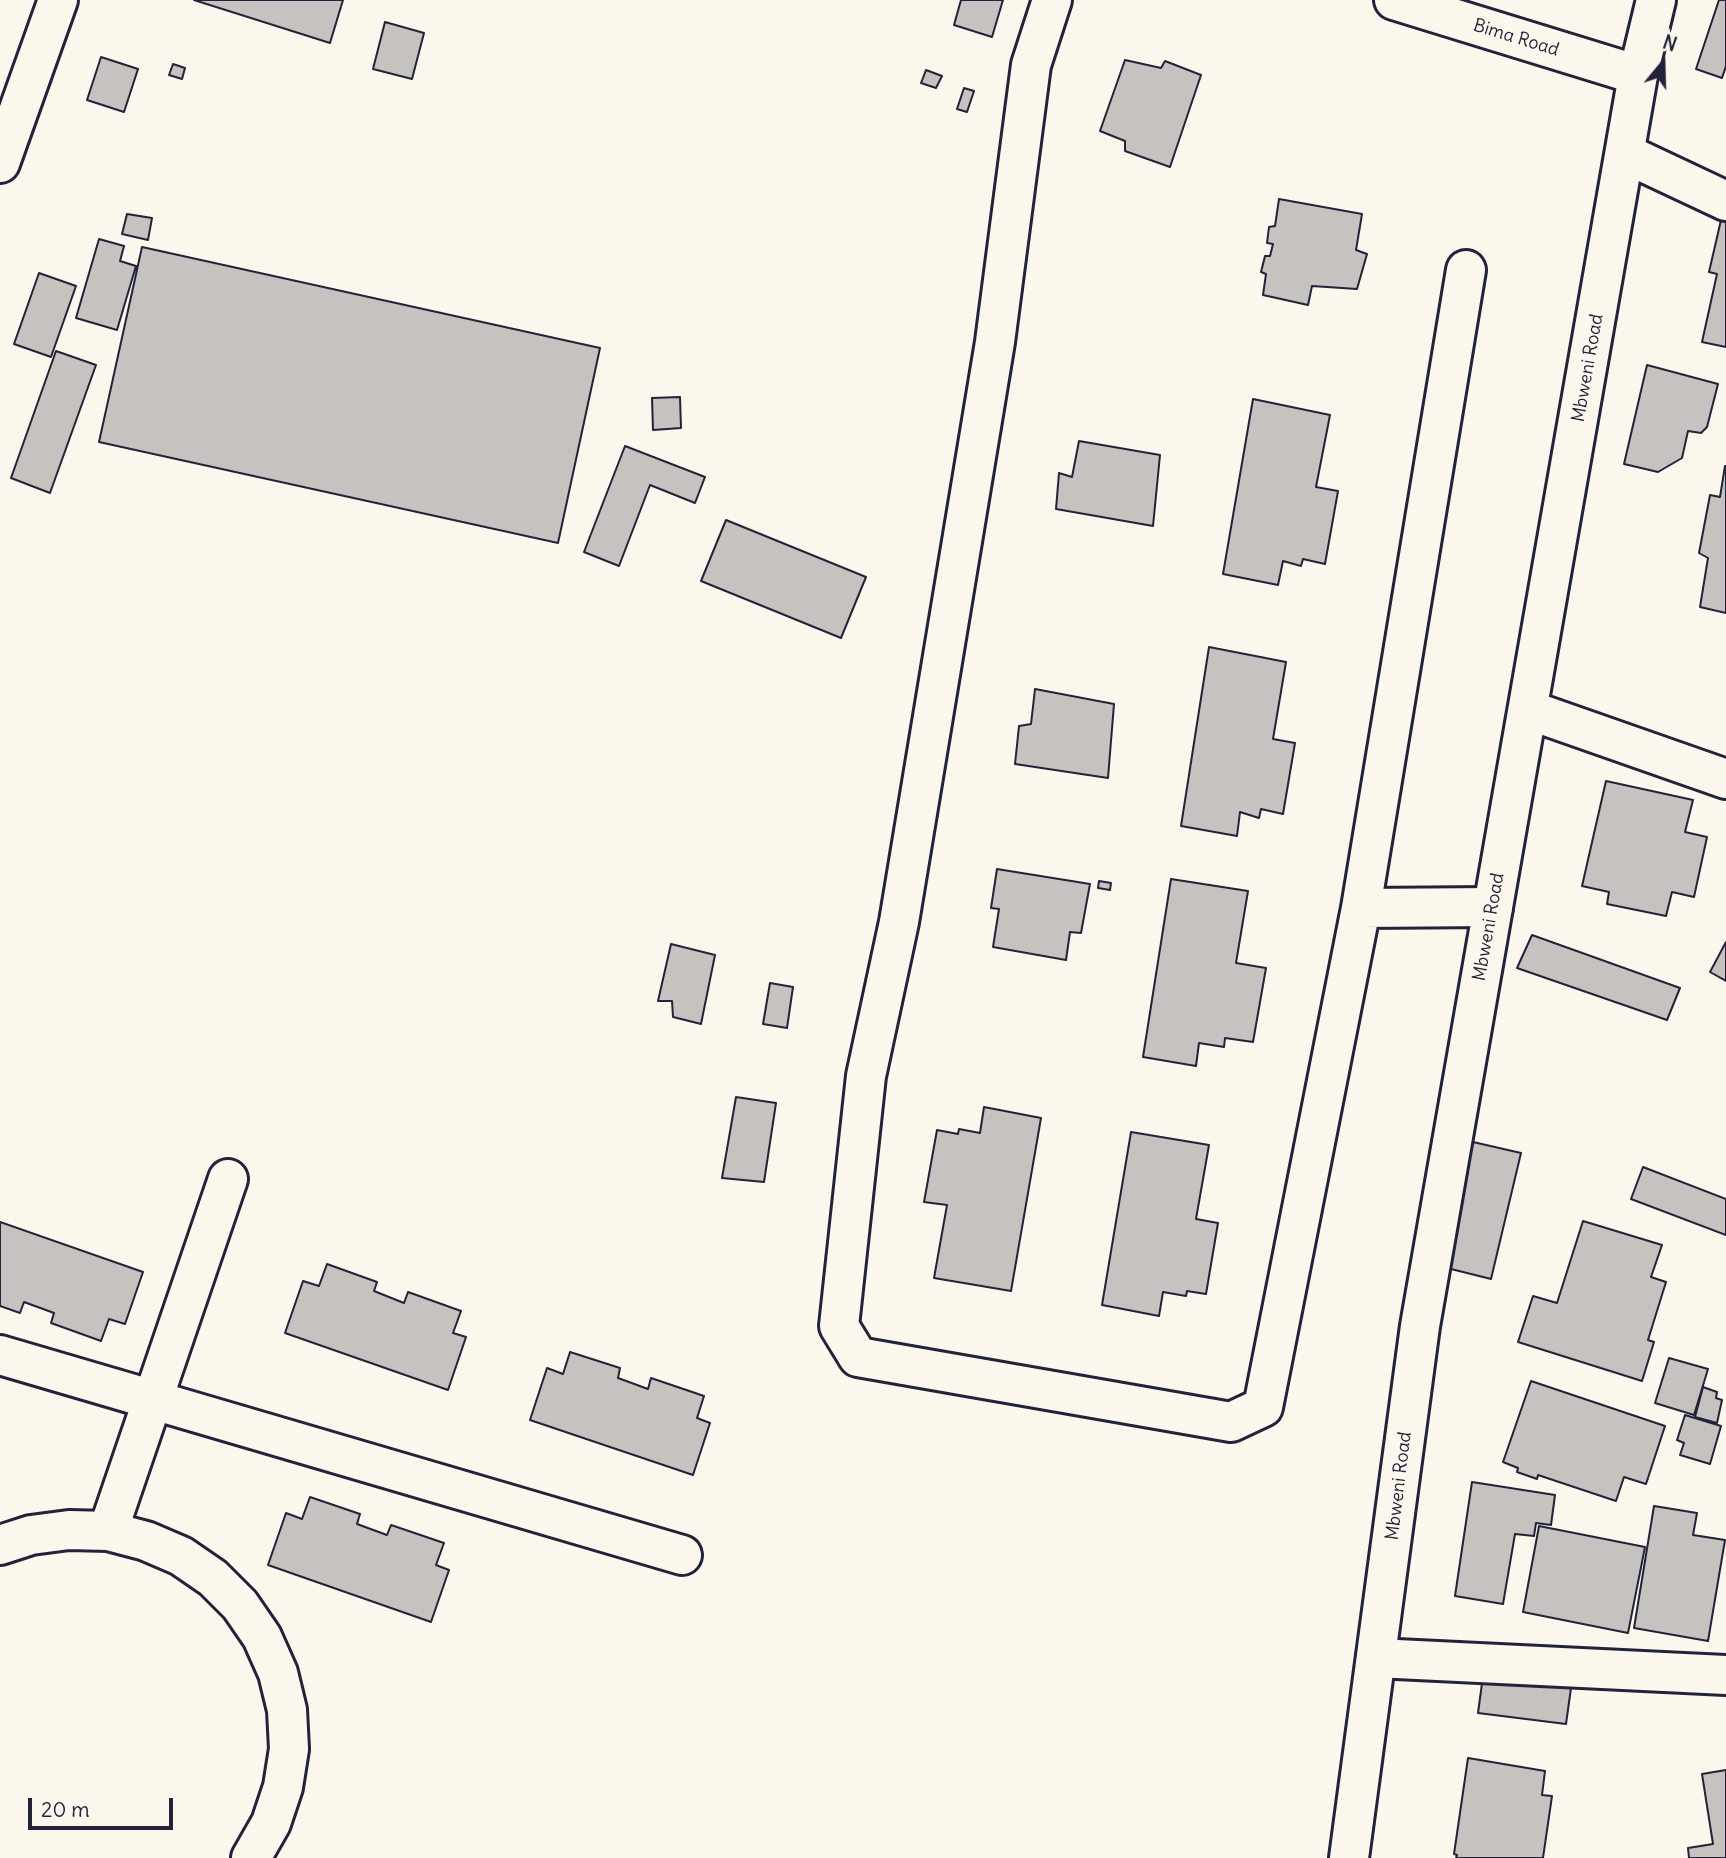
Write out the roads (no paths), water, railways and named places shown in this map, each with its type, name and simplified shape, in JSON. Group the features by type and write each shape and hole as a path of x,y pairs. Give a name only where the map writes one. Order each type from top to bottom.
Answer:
{"street":[{"path":"0,163 58,0"},
{"path":"1052,0 1031,65 995,342 899,922 866,1076 839,1326 858,1357 1231,1422 1263,1407 1362,908 1465,270"},
{"name":"Bima Road","path":"1394,0 1638,75"},
{"name":"Mbweni Road","path":"1349,1858 1420,1326 1638,75 1656,0"},
{"path":"1626,154 1726,201"},
{"path":"1529,710 1726,779"},
{"path":"1362,908 1493,907"},
{"path":"108,1531 228,1179"},
{"path":"0,1355 682,1555"},
{"path":"0,1545 31,1535 69,1530 108,1531 146,1541 181,1556 213,1578 240,1605 262,1637 278,1673 287,1710 289,1749 271,1823 251,1858"},
{"path":"1376,1658 1726,1675"}]}
